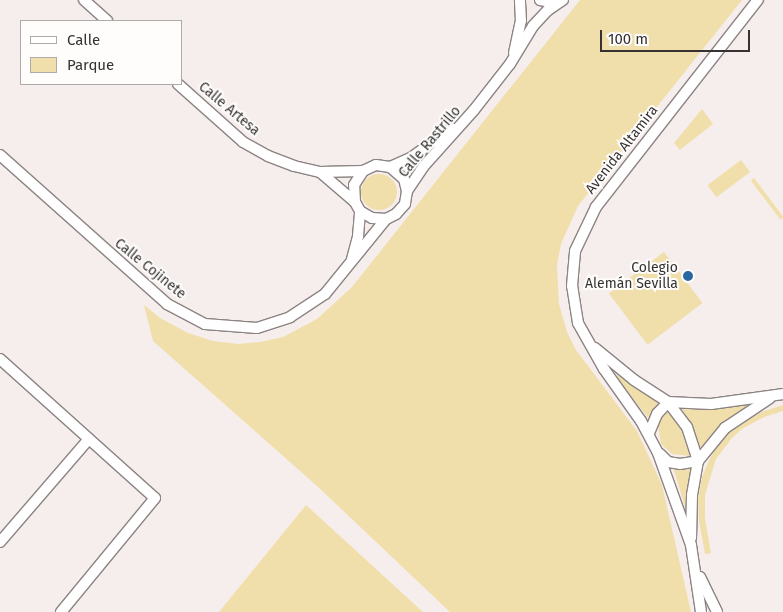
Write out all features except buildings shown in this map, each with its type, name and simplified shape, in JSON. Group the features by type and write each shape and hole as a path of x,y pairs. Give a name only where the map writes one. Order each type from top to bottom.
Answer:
{"street":[{"path":"84,0 106,20"},
{"name":"Calle Rastrillo","path":"510,64 521,21 520,0"},
{"path":"540,0 550,2 559,0"},
{"name":"Calle Rastrillo","path":"407,191 423,167 474,110 510,64 534,26 548,10 563,0"},
{"name":"Avenida Altamira","path":"701,612 691,545 658,453 649,433 604,369 578,323 572,286 575,251 596,207 758,0"},
{"name":"Calle Artesa","path":"179,85 244,142 268,156 294,166 320,172 363,171"},
{"name":"Calle Rastrillo","path":"390,166 412,156 474,110"},
{"name":"Calle Cojinete","path":"0,155 167,304 205,324 257,328 290,317 325,294 386,219"},
{"path":"376,165 390,166 404,179 407,191 404,204 396,214 386,219 372,218 357,206 354,185 363,171 376,165"},
{"name":"Calle Artesa","path":"320,172 357,206"},
{"name":"Calle Cojinete","path":"351,263 358,236 357,206"},
{"name":"Avenida Altamira","path":"588,340 626,374 668,402 687,427 698,461 692,495 691,545"},
{"path":"0,359 155,498 61,612"},
{"path":"649,433 657,414 668,402 711,404 778,395"},
{"path":"658,453 668,462 680,464 698,461 724,428 778,395"},
{"path":"0,542 89,439"},
{"name":"Avenida Altamira","path":"696,570 716,612"}],"green space":[{"path":"580,0 742,0 578,206 561,244 557,265 559,304 567,332 576,350 637,431 662,485 691,612 450,612 317,486 153,341 144,305 160,318 188,333 213,341 238,344 283,337 317,319 352,287"},
{"path":"702,109 713,124 680,150 674,143"},
{"path":"741,160 750,172 716,197 707,185"},
{"path":"379,174 386,175 392,179 396,185 396,199 392,205 386,209 379,210 372,209 366,205 362,199 361,192 362,185 366,179 372,175"},
{"path":"754,178 783,216 780,220 751,180"},
{"path":"664,252 703,303 647,345 609,294"},
{"path":"618,375 659,401 648,418 616,377"},
{"path":"747,404 748,406 717,429 701,450 693,427 680,406 707,408"},
{"path":"783,405 783,411 764,417 742,429 732,438 716,459 705,495 705,519 711,553 705,554 699,521 698,499 702,477 710,458 720,441 735,427 761,412"},
{"path":"669,411 680,427 690,456 672,454 661,444 658,426 661,419"},
{"path":"673,467 691,469 687,506 685,507"},
{"path":"306,505 423,612 219,612"}],"place":[{"name":"Colegio Alemán Sevilla","path":"688,276"}]}
